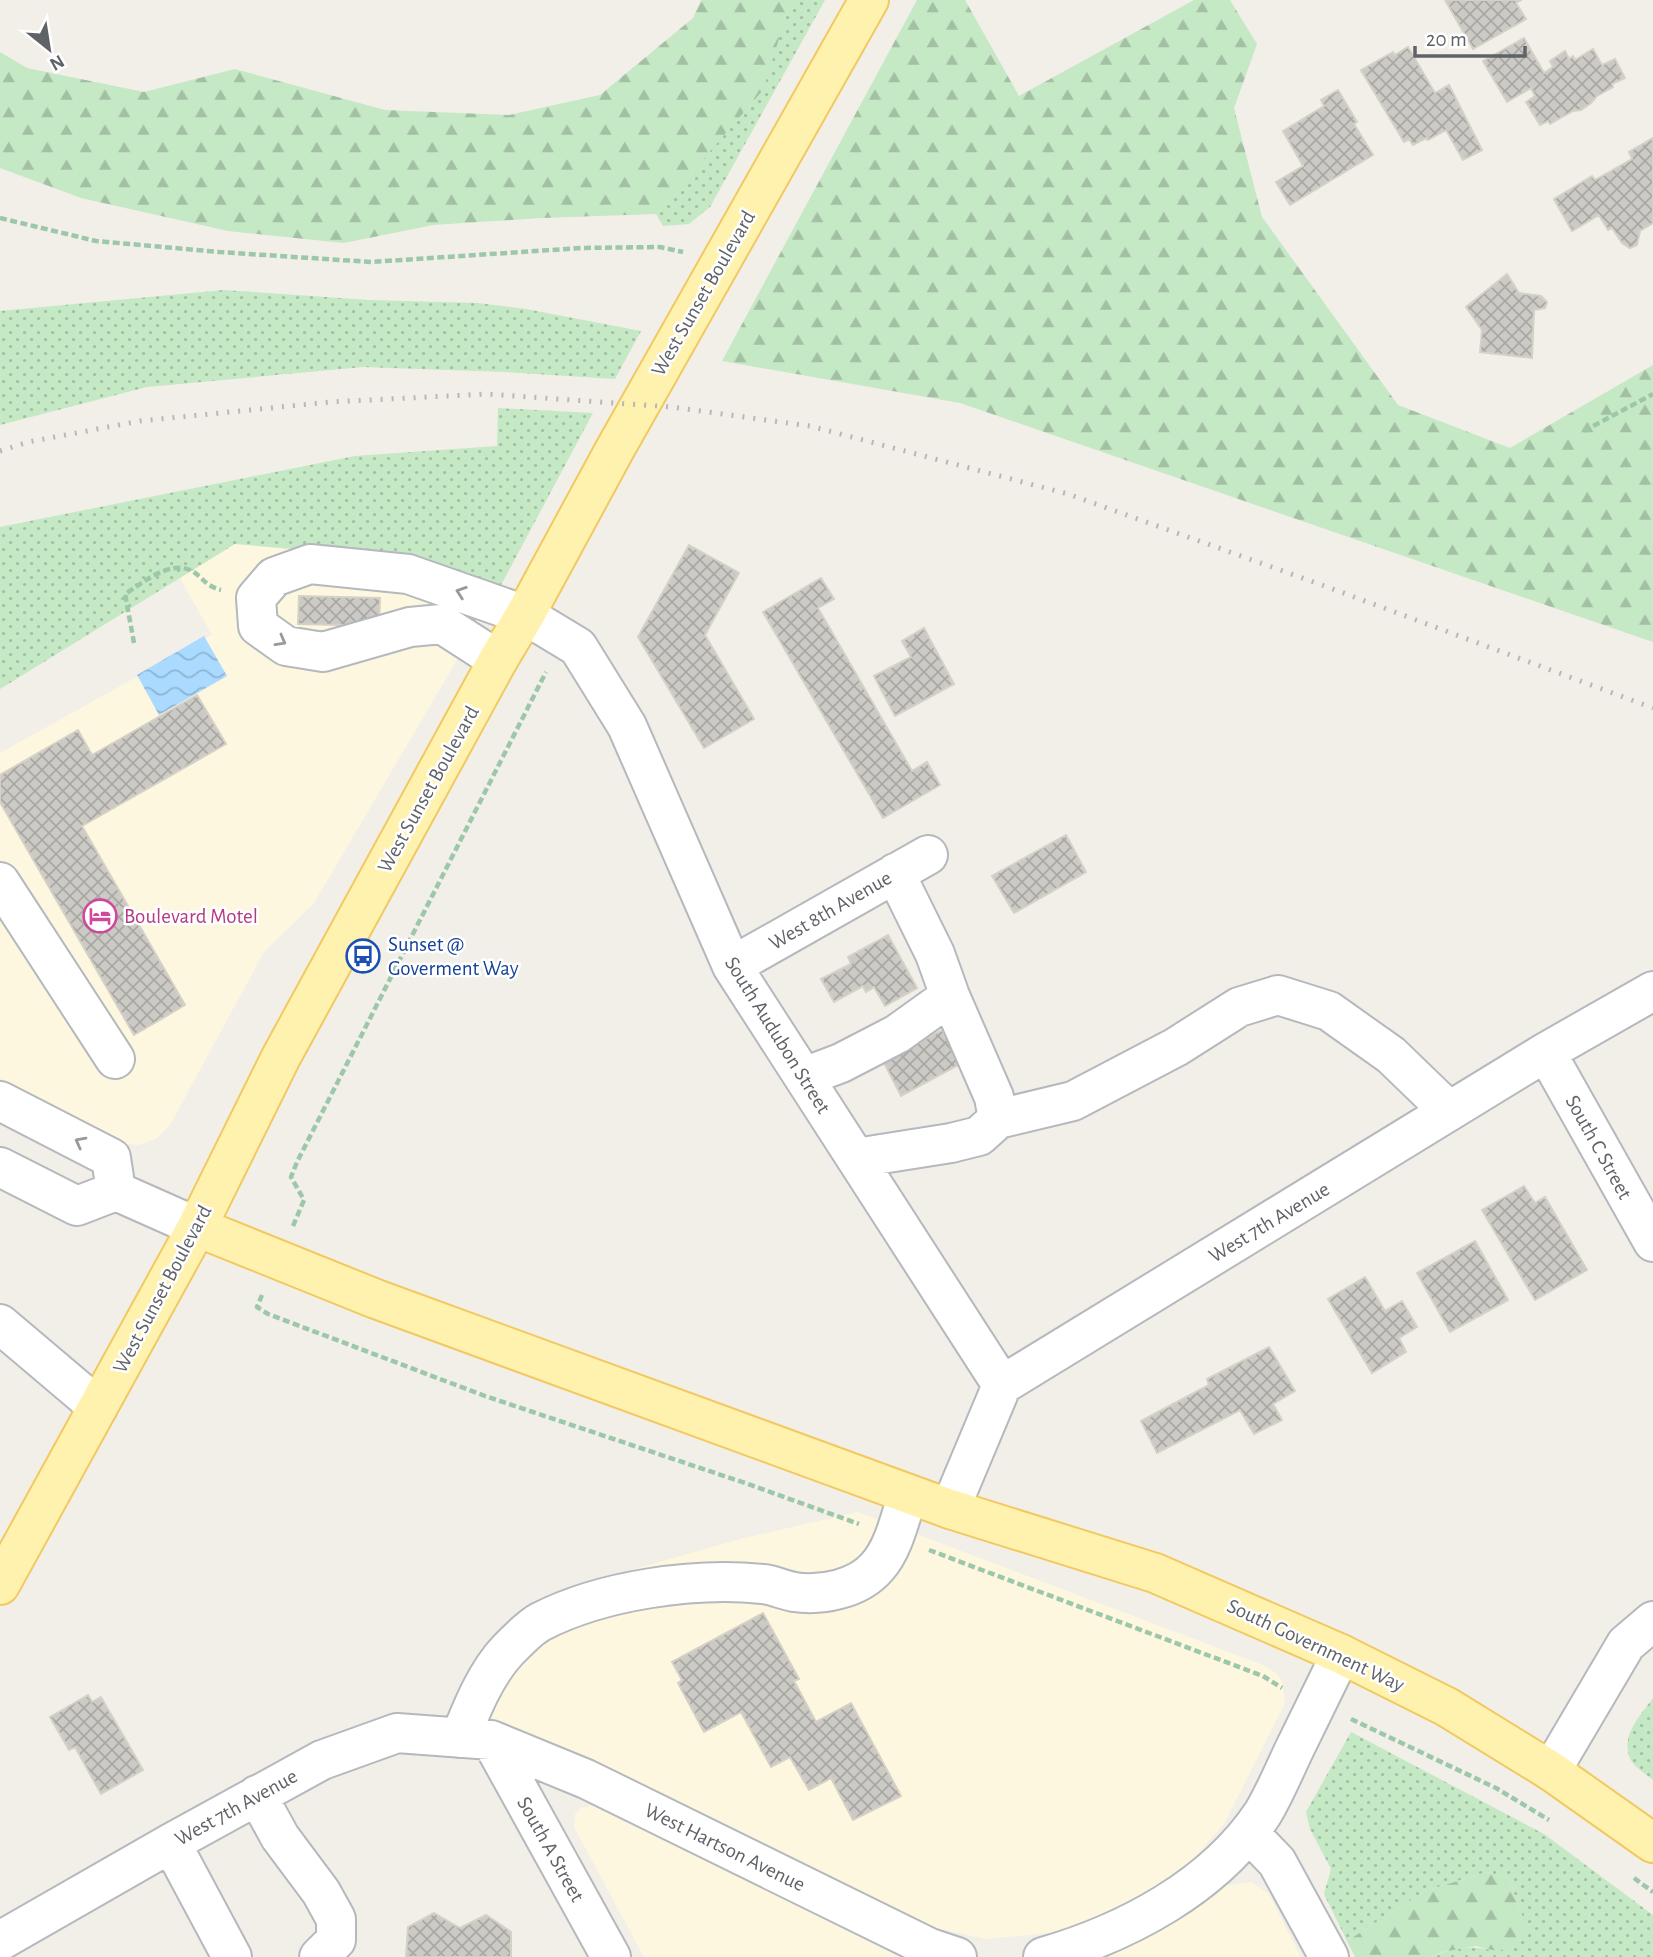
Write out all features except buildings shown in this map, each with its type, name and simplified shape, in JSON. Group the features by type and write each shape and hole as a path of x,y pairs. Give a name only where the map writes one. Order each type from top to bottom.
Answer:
{"main road":[{"name":"West Sunset Boulevard","path":"0,1585 197,1227 281,1057 498,660 869,0"},
{"name":"South Government Way","path":"197,1227 389,1304 908,1494 1155,1573 1341,1654 1447,1707 1551,1771 1653,1843"}],"street":[{"name":"South Audubon Street","path":"256,598 274,577 310,564 408,574 525,615 578,647 627,726 732,966 1002,1385"},
{"path":"256,598 258,626 286,646 323,652 410,627 442,624 498,660"},
{"name":"West 8th Avenue","path":"732,966 928,855"},
{"path":"895,873 935,954 950,996 994,1097 998,1119"},
{"path":"0,881 115,1059"},
{"name":"West 7th Avenue","path":"1002,1385 1546,1052 1653,991"},
{"path":"856,1158 979,1136 998,1119 1073,1101 1176,1047 1239,1007 1278,995 1329,1011 1391,1055 1449,1111"},
{"path":"804,1077 841,1063 897,1034 950,996"},
{"name":"South C Street","path":"1546,1052 1653,1242"},
{"path":"0,1101 111,1158 116,1191"},
{"path":"0,1167 78,1206 116,1191 197,1227"},
{"path":"0,1324 98,1407"},
{"path":"950,1509 1002,1385"},
{"path":"476,1739 474,1701 507,1651 538,1623 585,1604 638,1589 727,1583 765,1584 794,1592 844,1589 877,1567 894,1537 908,1494"},
{"path":"1551,1771 1626,1644 1653,1621"},
{"path":"1043,1957 1077,1947 1117,1930 1156,1909 1214,1868 1249,1832 1276,1790 1341,1654"},
{"name":"West 7th Avenue","path":"0,1941 322,1759 397,1733 476,1739"},
{"name":"West Hartson Avenue","path":"476,1739 586,1779 895,1945 930,1948 957,1957"},
{"name":"South A Street","path":"476,1739 611,1957"},
{"path":"257,1795 280,1837 321,1892 336,1919 336,1940 319,1957"},
{"path":"1249,1832 1277,1862 1329,1957"},
{"path":"171,1843 232,1957"}],"path":[{"path":"0,218 96,241 219,253 371,262 581,248 660,247 722,260"},
{"path":"1584,431 1653,394"},
{"path":"134,643 125,594 167,569 191,570 210,587 256,598"},
{"path":"304,1200 291,1177 522,722"},
{"path":"257,1307 268,1314 485,1396 748,1484 894,1537 1262,1676 1279,1687"},
{"path":"1356,1721 1496,1788 1560,1826"},
{"path":"1626,1871 1653,1892"}],"shaded area":[{"path":"235,544 398,558 500,587 314,903 264,952 170,1125 156,1139 139,1145 119,1143 49,1108 0,1078 0,753 212,635 180,578"},
{"path":"858,1512 1263,1665 1276,1673 1282,1682 1285,1703 1224,1824 1192,1860 1140,1899 1101,1919 1049,1933 987,1939 925,1926 506,1723 461,1718 546,1601 632,1570 740,1539"},
{"path":"595,1805 904,1957 644,1957 574,1827 575,1814 581,1808"},
{"path":"1251,1882 1269,1894 1301,1957 1107,1957 1224,1886"}],"green space":[{"path":"701,0 791,0 763,90 656,214 433,225 344,243 228,231 81,198 0,168 0,52 27,68 144,92 235,69 385,110 509,115 600,95 693,18"},
{"path":"791,0 825,0 710,207 689,224 663,226 656,214 762,90"},
{"path":"917,0 965,0 1019,96 1194,0 1230,0 1257,44 1234,108 1262,217 1398,405 1510,448 1653,365 1653,642 960,403 722,361"},
{"path":"224,290 368,300 478,303 526,309 641,331 615,379 363,367 147,387 0,425 0,311"},
{"path":"498,408 593,413 500,587 398,558 235,544 0,689 0,527 355,456 497,446"},
{"path":"1653,1698 1653,1780 1632,1762 1628,1744 1632,1728"},
{"path":"1351,1732 1544,1834 1653,1915 1653,1957 1431,1957 1464,1948 1496,1951 1526,1926 1508,1878 1487,1872 1425,1891 1347,1941 1324,1894 1331,1869 1310,1829 1306,1812"},
{"path":"1487,1872 1508,1878 1526,1926 1518,1947 1496,1951 1476,1946 1442,1952 1431,1957 1355,1957 1347,1941 1425,1891"}],"water":[{"path":"204,636 227,676 159,715 137,675"}],"railway":[{"path":"0,451 28,442 140,421 330,402 487,394 671,407 810,426 1068,494 1653,708"}],"place":[{"name":"Boulevard Motel","path":"100,916"},
{"name":"Sunset @ Goverment Way","path":"363,956"}]}
